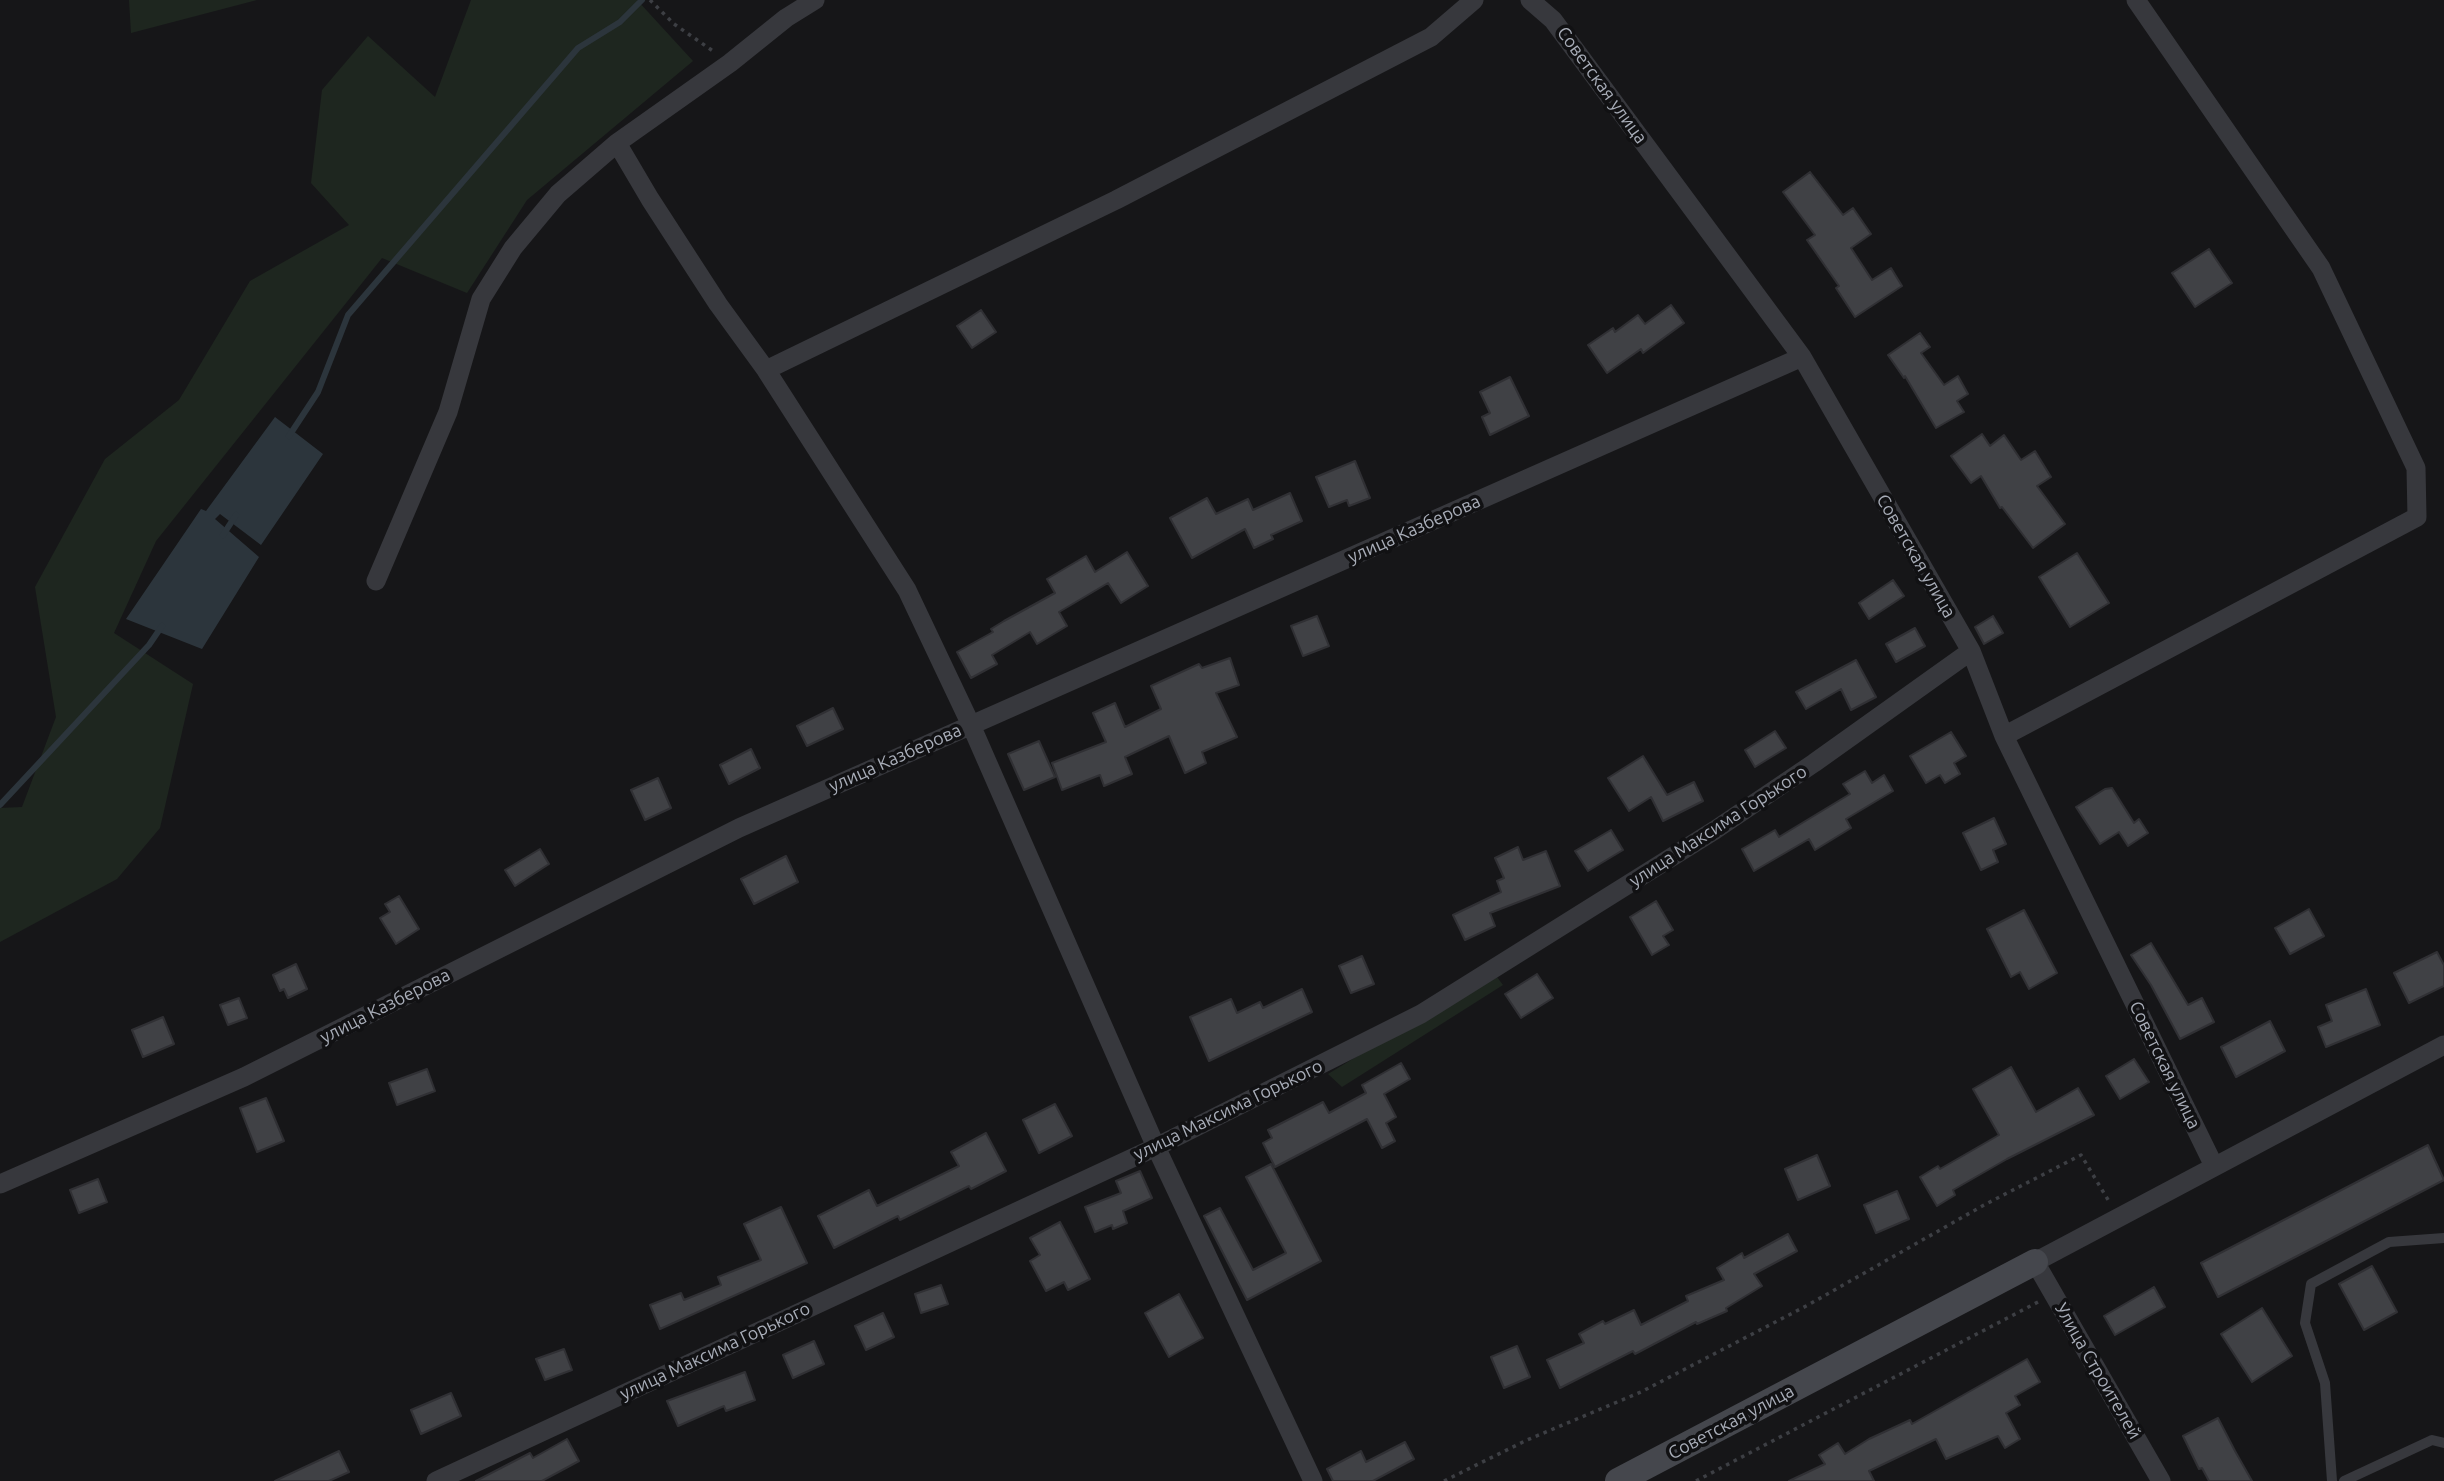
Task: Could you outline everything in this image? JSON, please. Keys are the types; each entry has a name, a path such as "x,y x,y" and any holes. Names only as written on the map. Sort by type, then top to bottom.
{"street":[{"path":"376,581 448,412 481,299 513,248 558,194 617,143 730,63 786,18 815,0"},
{"path":"766,370 1128,193 1431,37 1474,0"},
{"name":"Советская улица","path":"1530,0 1553,20 1802,357 1971,651 2004,736 2214,1166"},
{"path":"2004,736 2417,517 2416,468 2321,268 2136,0"},
{"path":"617,143 718,304 766,370 907,590 971,724 1156,1147 1313,1481"},
{"name":"улица Казберова","path":"0,1184 244,1077 740,828 1802,357"},
{"name":"улица Максима Горького","path":"436,1481 1156,1147 1421,1014 1715,830 1814,764 1971,651"},
{"name":"Советская улица","path":"1618,1481 2444,1045"},
{"name":"Улица Строителей","path":"2035,1262 2161,1481"}],"lane":[{"path":"2332,1481 2325,1383 2305,1323 2311,1284 2389,1242 2444,1238"},
{"path":"2344,1481 2432,1440 2444,1443"}],"path":[{"path":"650,0 674,24 730,63"},
{"path":"1444,1481 1527,1440 1641,1392 1808,1305 1984,1205 2081,1156 2118,1216"},
{"path":"1696,1481 2053,1294"}],"shaded area":[{"path":"129,0 257,0 131,33"},
{"path":"471,0 637,0 693,61 527,200 467,293 382,258 156,541 114,633 193,684 160,828 117,879 0,942 0,808 22,807 56,717 35,587 105,459 179,400 250,281 349,225 311,183 322,90 368,36 435,97"},
{"path":"275,417 323,454 261,545 220,514 215,519 259,557 202,649 126,619 201,509 206,511"},
{"path":"1494,973 1503,985 1342,1087 1328,1074"}],"building":[{"path":"1810,172 1843,215 1853,208 1871,234 1851,248 1872,280 1891,268 1902,286 1855,317 1836,288 1839,286 1807,240 1815,235 1783,192"},
{"path":"2209,249 2232,283 2195,307 2172,273"},
{"path":"1671,305 1684,323 1643,353 1641,349 1607,373 1588,345 1613,328 1615,332 1638,315 1645,324"},
{"path":"981,310 996,332 972,348 957,326"},
{"path":"1920,333 1930,347 1921,353 1944,385 1958,376 1968,394 1957,401 1964,412 1936,428 1905,376 1904,378 1888,355"},
{"path":"1510,377 1529,416 1490,435 1482,417 1490,413 1480,392"},
{"path":"1982,434 1990,446 2004,435 2021,460 2035,451 2051,477 2037,486 2065,524 2033,548 2002,507 2000,508 1981,476 1971,483 1951,456"},
{"path":"1355,461 1370,498 1349,506 1347,500 1329,507 1316,477"},
{"path":"1290,493 1302,521 1271,535 1273,539 1254,548 1245,529 1192,558 1170,518 1207,498 1216,514 1248,499 1253,510"},
{"path":"1127,552 1148,586 1121,603 1108,583 1059,612 1067,626 1037,644 1030,632 992,655 997,664 971,678 957,652 993,632 991,629 1004,621 1055,593 1047,579 1086,556 1095,572"},
{"path":"2077,553 2109,603 2070,627 2039,577"},
{"path":"1893,580 1904,596 1869,619 1859,603"},
{"path":"1317,616 1329,646 1303,656 1291,626"},
{"path":"1993,616 2003,633 1984,644 1975,627"},
{"path":"1915,628 1925,646 1896,662 1886,644"},
{"path":"1230,658 1239,685 1216,693 1237,737 1202,752 1206,763 1185,773 1169,736 1125,757 1132,774 1104,786 1100,775 1062,790 1052,763 1106,742 1093,713 1115,703 1125,727 1161,709 1151,686 1199,664 1202,668"},
{"path":"1856,660 1876,697 1851,710 1841,689 1806,709 1796,692"},
{"path":"833,708 843,729 807,746 797,726"},
{"path":"1775,731 1786,748 1755,767 1745,750"},
{"path":"1951,732 1966,756 1954,763 1960,774 1945,783 1940,775 1926,783 1910,756"},
{"path":"1039,741 1055,777 1024,790 1008,754"},
{"path":"751,749 760,768 729,784 720,765"},
{"path":"1643,756 1667,795 1694,782 1703,801 1663,821 1651,797 1629,811 1608,778"},
{"path":"1865,771 1872,783 1884,775 1893,791 1846,819 1851,828 1815,850 1809,839 1754,871 1742,849 1775,830 1779,837 1850,794 1843,784"},
{"path":"658,778 671,808 645,820 631,790"},
{"path":"2112,788 2134,823 2139,819 2148,833 2128,846 2119,832 2100,844 2076,807 2105,789"},
{"path":"1994,818 2006,844 1993,850 1998,862 1981,870 1963,833"},
{"path":"1611,830 1623,850 1588,871 1575,851"},
{"path":"1518,847 1523,860 1546,851 1560,886 1490,913 1495,926 1465,940 1453,915 1501,892 1497,881 1504,878 1495,858"},
{"path":"540,849 549,864 515,886 505,870"},
{"path":"786,856 798,882 754,904 741,879"},
{"path":"399,896 419,929 396,944 380,918 390,912 385,904"},
{"path":"1656,901 1673,930 1663,936 1669,945 1652,955 1630,917"},
{"path":"2309,909 2324,936 2290,954 2275,928"},
{"path":"2024,910 2057,973 2029,989 2020,972 2011,977 1987,929"},
{"path":"2151,943 2188,1005 2202,998 2214,1022 2180,1039 2151,985 2131,955"},
{"path":"2437,952 2444,965 2444,986 2409,1003 2394,973"},
{"path":"1362,956 1374,984 1351,993 1339,966"},
{"path":"296,964 307,989 288,998 284,989 280,991 273,975"},
{"path":"1537,974 1553,998 1521,1018 1505,994"},
{"path":"1302,989 1312,1012 1209,1061 1190,1017 1231,999 1237,1013 1260,1002 1263,1008"},
{"path":"2366,989 2380,1025 2326,1047 2318,1027 2332,1021 2326,1005"},
{"path":"239,998 247,1018 228,1025 220,1005"},
{"path":"163,1017 174,1044 143,1057 132,1030"},
{"path":"2270,1021 2285,1051 2236,1077 2221,1047"},
{"path":"2134,1059 2149,1082 2120,1099 2106,1076"},
{"path":"1401,1063 1410,1079 1384,1094 1396,1117 1386,1123 1395,1141 1382,1148 1367,1119 1275,1167 1263,1143 1272,1138 1268,1130 1323,1102 1329,1113 1366,1093 1362,1085"},
{"path":"2011,1067 2036,1112 2078,1088 2094,1115 1953,1190 1955,1195 1937,1206 1920,1177 1938,1166 1940,1169 1999,1135 1973,1089"},
{"path":"427,1069 435,1091 397,1105 389,1083"},
{"path":"266,1098 284,1141 257,1152 240,1108"},
{"path":"1055,1104 1072,1136 1039,1153 1023,1120"},
{"path":"986,1133 1006,1171 900,1220 898,1216 834,1248 818,1216 869,1190 877,1206 959,1166 951,1152"},
{"path":"2428,1145 2444,1180 2218,1297 2201,1263"},
{"path":"1817,1155 1830,1186 1798,1200 1785,1169"},
{"path":"1271,1164 1321,1261 1247,1300 1204,1216 1220,1208 1253,1270 1286,1253 1246,1177"},
{"path":"1140,1171 1152,1198 1123,1211 1127,1223 1113,1229 1112,1225 1095,1232 1085,1207 1121,1193 1116,1181"},
{"path":"98,1179 107,1202 79,1213 70,1190"},
{"path":"1897,1191 1909,1219 1876,1233 1864,1205"},
{"path":"781,1207 807,1263 660,1329 650,1305 681,1293 684,1300 721,1285 718,1277 761,1260 744,1224"},
{"path":"1060,1222 1090,1279 1068,1290 1064,1282 1046,1291 1030,1261 1040,1255 1030,1238"},
{"path":"1788,1234 1797,1251 1754,1274 1762,1286 1726,1308 1727,1311 1697,1324 1696,1322 1635,1354 1633,1351 1560,1388 1547,1360 1584,1343 1579,1334 1603,1321 1605,1324 1634,1310 1641,1325 1688,1301 1686,1296 1724,1280 1717,1268 1742,1253 1744,1258"},
{"path":"2372,1266 2397,1312 2364,1330 2339,1284"},
{"path":"941,1285 948,1304 921,1313 915,1294"},
{"path":"2154,1287 2165,1307 2115,1335 2104,1316"},
{"path":"1179,1294 1203,1338 1169,1357 1145,1313"},
{"path":"2262,1308 2292,1356 2252,1382 2221,1334"},
{"path":"883,1313 894,1337 866,1350 855,1326"},
{"path":"814,1341 824,1364 793,1378 783,1355"},
{"path":"1517,1346 1530,1377 1504,1388 1491,1357"},
{"path":"564,1349 572,1370 545,1380 536,1359"},
{"path":"2027,1359 2040,1382 2015,1396 2020,1405 2006,1413 2020,1439 2005,1448 1998,1436 1946,1459 1936,1439 1869,1471 1874,1481 1789,1481 1825,1464 1819,1455 1838,1443 1845,1454 1869,1439 1910,1420 1912,1424"},
{"path":"745,1372 755,1400 726,1411 724,1406 678,1426 667,1401"},
{"path":"451,1393 461,1416 421,1434 411,1410"},
{"path":"2218,1418 2252,1481 2209,1481 2202,1468 2199,1469 2183,1436"},
{"path":"567,1439 579,1461 542,1481 476,1481 530,1453 533,1458"},
{"path":"1405,1442 1414,1459 1373,1481 1333,1481 1327,1469 1361,1451 1366,1462"},
{"path":"339,1451 349,1472 329,1481 275,1481"}],"waterway":[{"path":"289,436 318,392 348,315 578,48 620,22 642,0"},
{"path":"223,535 236,515"},
{"path":"0,805 149,645 162,626"}]}
